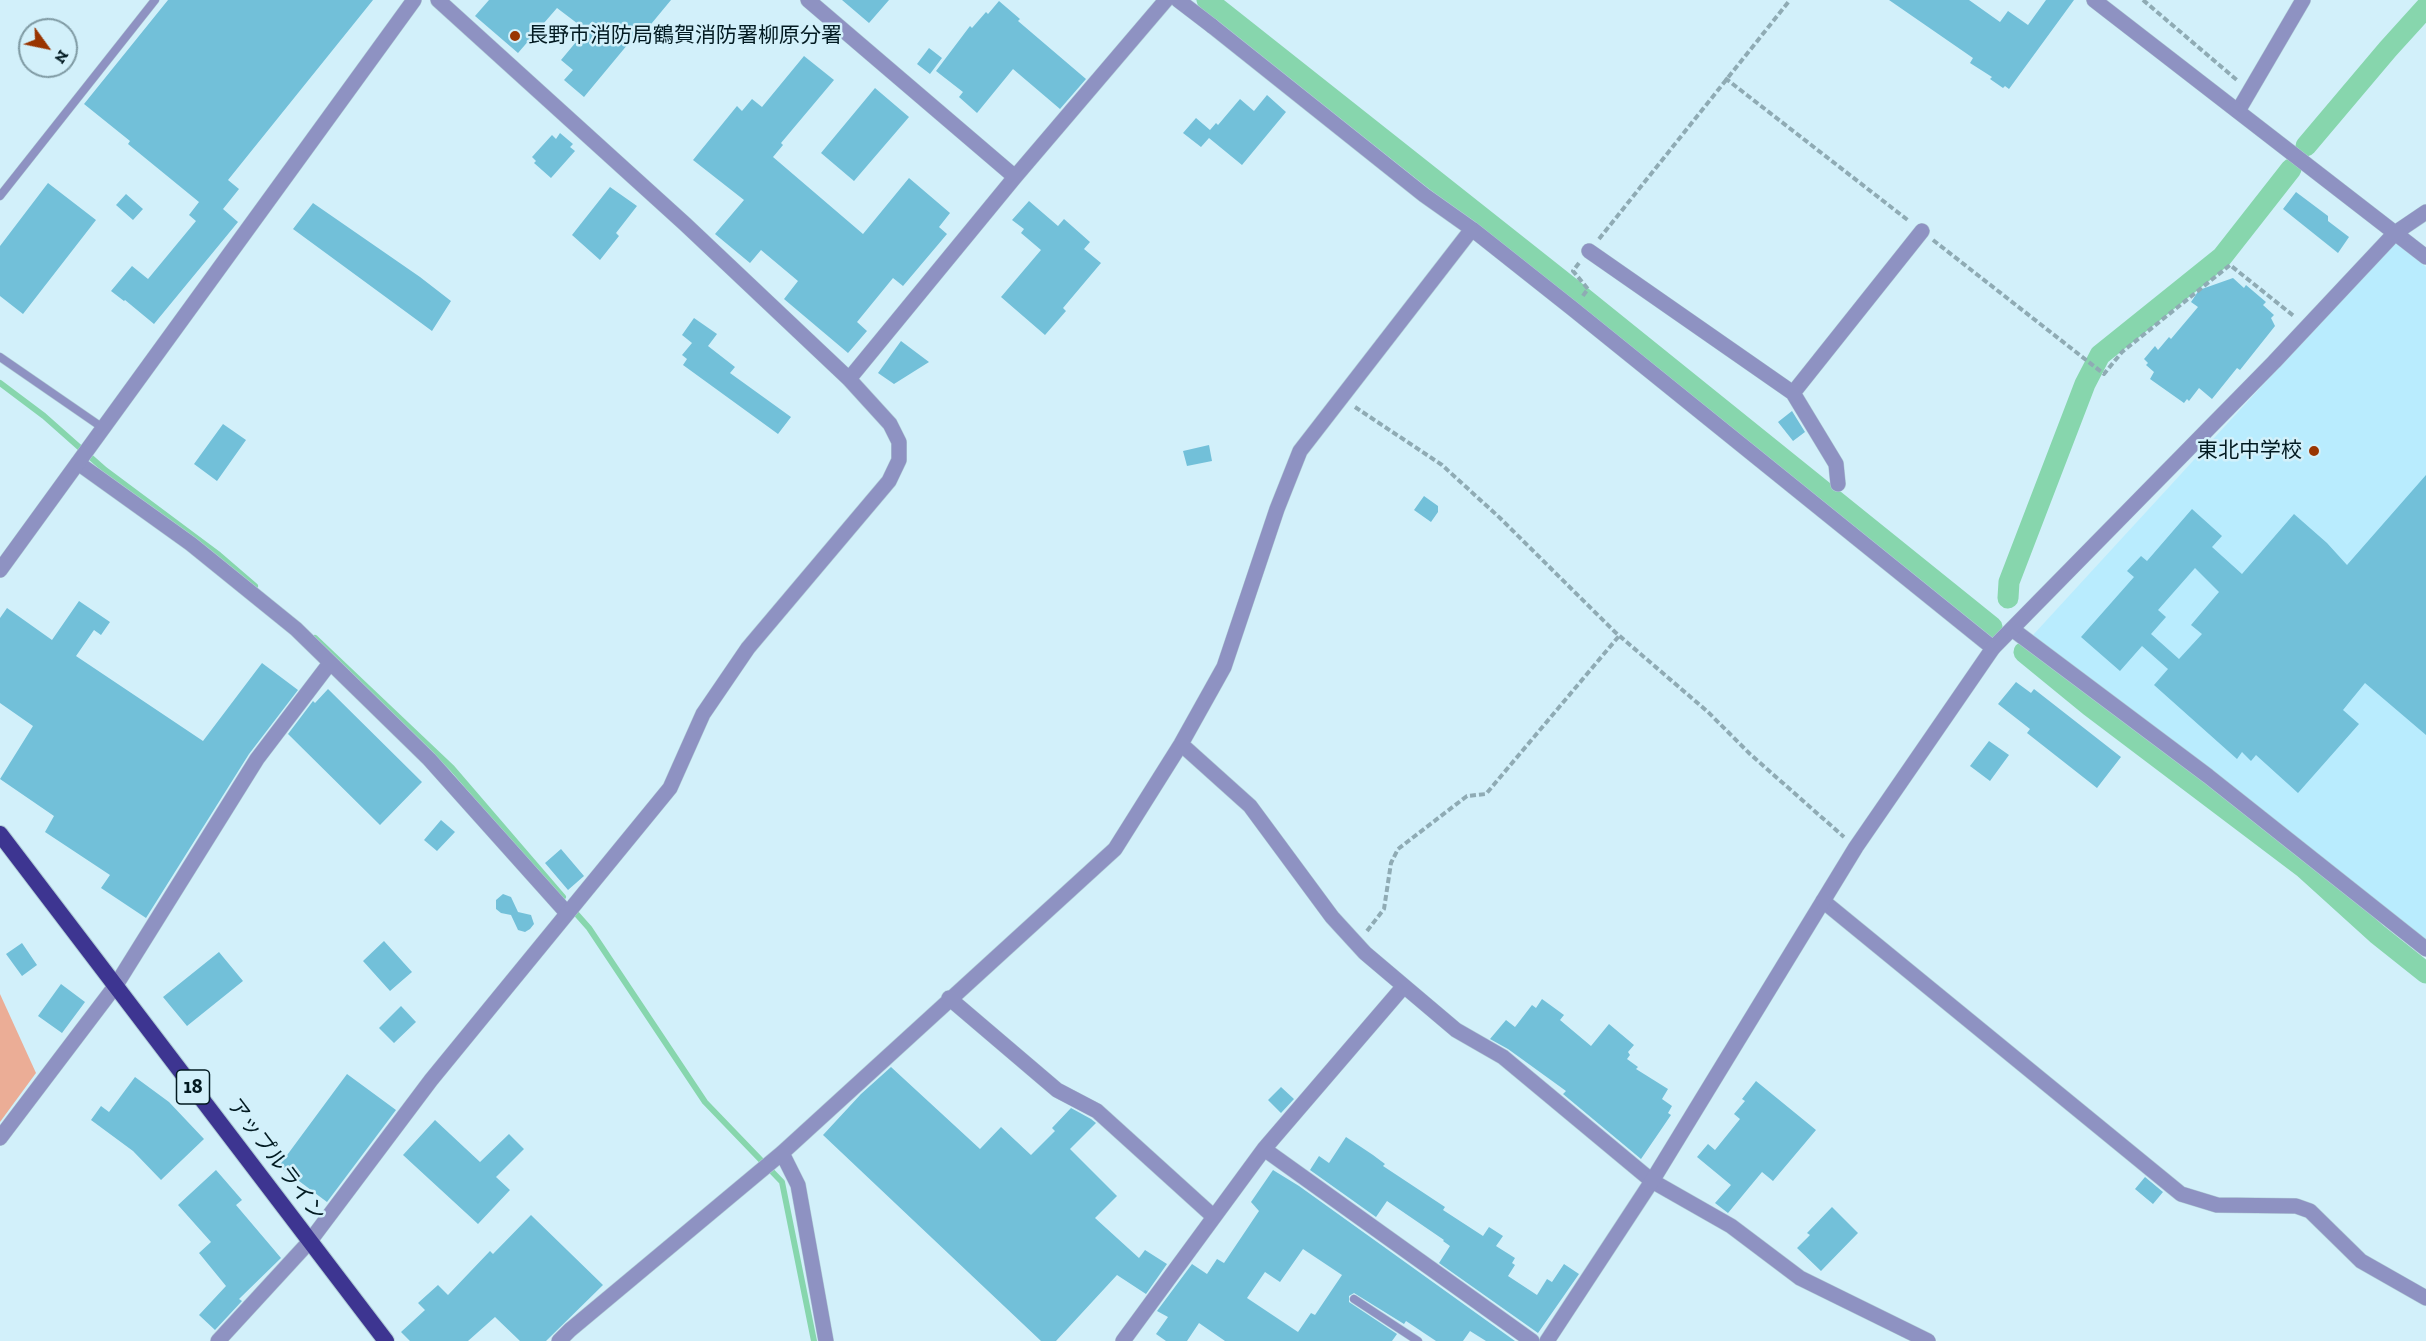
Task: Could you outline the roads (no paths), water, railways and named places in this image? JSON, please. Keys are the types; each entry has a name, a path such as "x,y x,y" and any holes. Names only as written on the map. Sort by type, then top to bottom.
{"highway":[{"name":"アップルライン","path":"0,834 386,1341"}],"street":[{"path":"0,570 414,0"},
{"path":"218,1341 310,1241 431,1080 566,912 670,788 703,714 748,648 889,481 899,460 899,442 890,424 849,378 685,224 438,0"},
{"path":"808,0 1015,177"},
{"path":"849,378 1015,177 1166,0"},
{"path":"1178,0 1424,195 1472,230 1993,648"},
{"path":"2094,0 2426,257"},
{"path":"2238,111 2303,0"},
{"path":"1547,1341 1652,1181 1856,847 1993,648 2307,327 2395,233 2426,212"},
{"path":"559,1341 782,1153 1114,849 1181,744 1224,667 1277,509 1300,451 1472,230"},
{"path":"1793,393 1922,231"},
{"path":"1589,251 1793,393 1836,464 1838,484"},
{"path":"78,462 191,544 296,629 429,759 566,912"},
{"path":"2012,629 2208,776 2426,949"},
{"path":"0,1138 116,985 257,759 330,663"},
{"path":"1181,744 1250,806 1332,917 1404,986 1456,1030 1503,1057 1652,1181 1731,1226 1800,1278 1929,1341"},
{"path":"1823,901 2181,1194 2217,1205 2296,1206 2310,1211 2361,1261 2426,1298"},
{"path":"1123,1341 1264,1149 1404,986"},
{"path":"949,998 1057,1090 1097,1112 1214,1217"},
{"path":"1264,1149 1532,1341"},
{"path":"782,1153 798,1185 826,1341"}],"lane":[{"path":"0,196 155,0"},
{"path":"0,357 103,428"},
{"path":"1353,1299 1418,1341"}],"waterway":[{"path":"1207,0 1571,288 1992,627"},
{"path":"2306,146 2426,7"},
{"path":"2008,598 2009,582 2085,384 2100,355 2222,257 2291,169"},
{"path":"0,383 44,416 105,470 219,555 255,586"},
{"path":"315,638 452,768 563,897"},
{"path":"2024,652 2090,706 2303,867 2377,934 2426,973"},
{"path":"573,910 589,928 705,1102 782,1182 814,1341"}],"place":[{"name":"長野市消防局鶴賀消防署柳原分署","path":"515,36"},
{"name":"東北中学校","path":"2314,451"}]}
